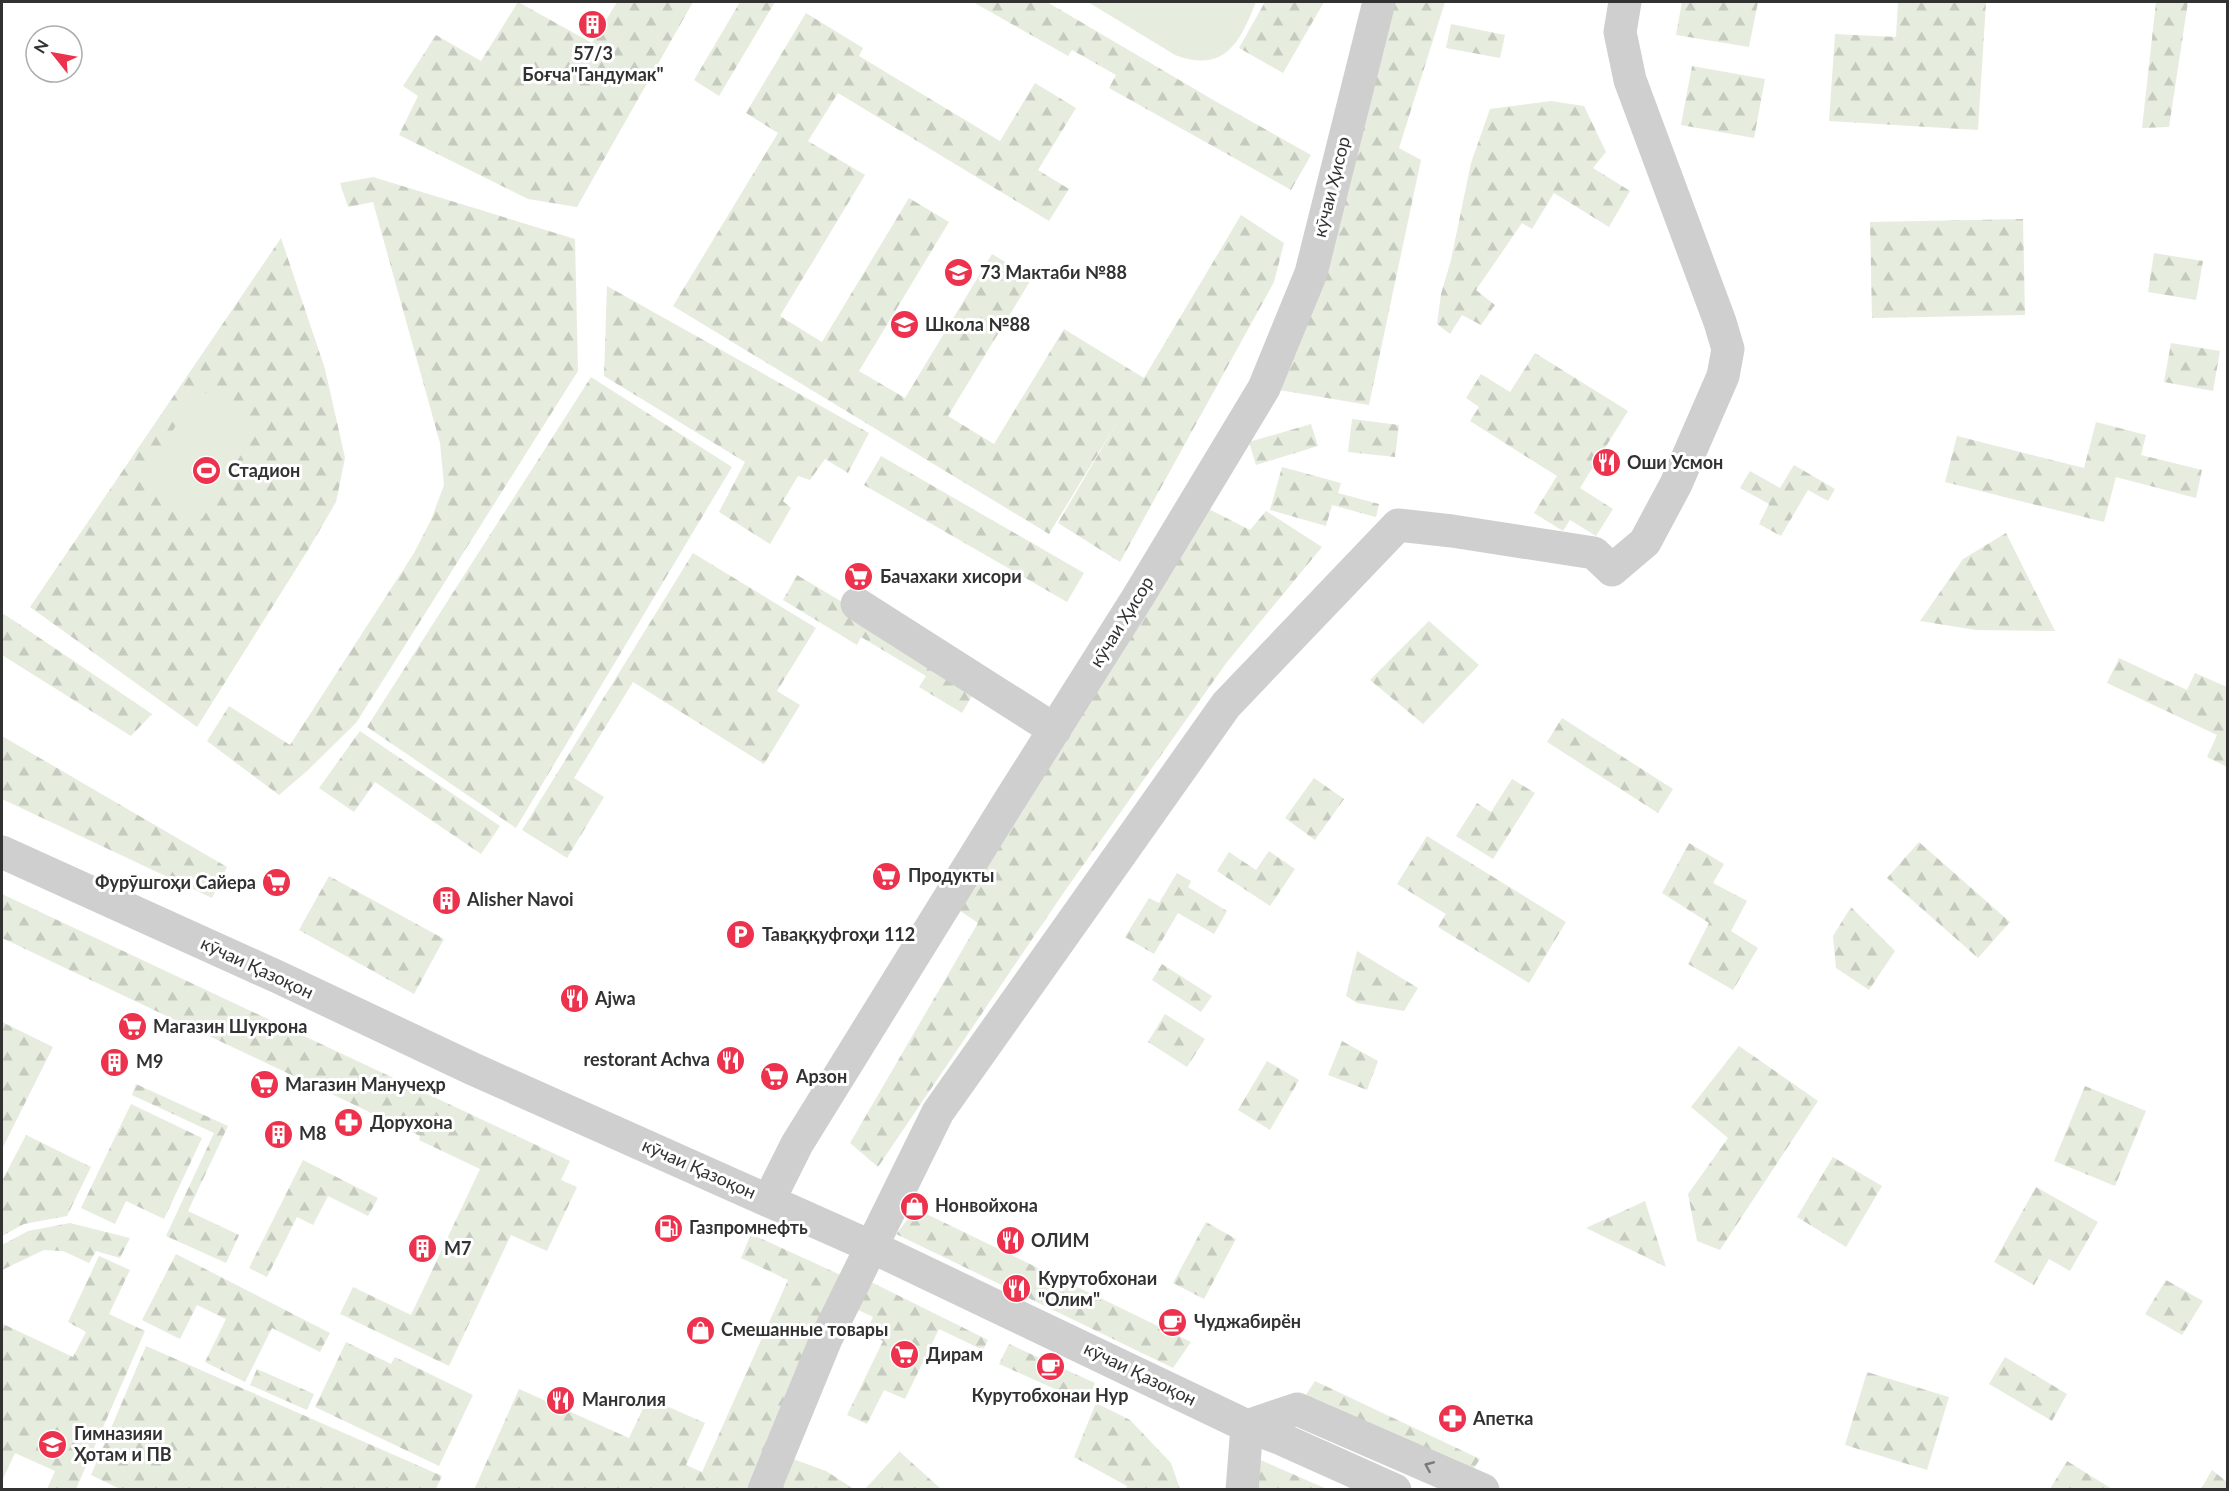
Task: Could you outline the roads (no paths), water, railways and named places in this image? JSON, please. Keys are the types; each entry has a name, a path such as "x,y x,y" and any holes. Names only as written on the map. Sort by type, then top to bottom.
{"street":[{"name":"кӯчаи Ҳисор","path":"769,1200 797,1144 1138,597 1264,387 1311,273 1379,2"},
{"path":"764,1490 826,1340 938,1112 1226,705 1398,525 1594,553 1612,570 1645,542 1676,484 1723,376 1728,349 1630,80 1620,32 1625,2"},
{"path":"857,604 1055,730"},
{"name":"кӯчаи Қазоқон","path":"2,852 267,972 473,1069 872,1247 1246,1426 1279,1438 1395,1490"},
{"path":"1246,1426 1297,1409 1483,1490"},
{"path":"1242,1490 1246,1426"},
{"path":"1246,1426 1306,1472 1343,1490"}],"place":[{"name":"57/3 Боғча\"Гандумак\"","path":"593,25"},
{"name":"73 Мактаби №88","path":"959,273"},
{"name":"Школа №88","path":"904,325"},
{"name":"Оши Усмон","path":"1606,463"},
{"name":"Стадион","path":"207,471"},
{"name":"Бачахаки хисори","path":"859,577"},
{"name":"Продукты","path":"887,876"},
{"name":"Фурӯшгоҳи Сайера","path":"277,883"},
{"name":"Alisher Navoi","path":"446,900"},
{"name":"Таваққуфгоҳи 112","path":"741,935"},
{"name":"Ajwa","path":"574,999"},
{"name":"Магазин Шукрона","path":"132,1027"},
{"name":"restorant Achva","path":"731,1060"},
{"name":"М9","path":"115,1062"},
{"name":"Арзон","path":"775,1077"},
{"name":"Магазин Манучеҳр","path":"264,1085"},
{"name":"Дорухона","path":"349,1123"},
{"name":"М8","path":"278,1134"},
{"name":"Нонвойхона","path":"914,1206"},
{"name":"Газпромнефть","path":"668,1228"},
{"name":"ОЛИМ","path":"1010,1241"},
{"name":"М7","path":"423,1249"},
{"name":"Курутобхонаи \"Олим\"","path":"1017,1289"},
{"name":"Чуджабирён","path":"1173,1322"},
{"name":"Смешанные товары","path":"700,1330"},
{"name":"Дирам","path":"905,1355"},
{"name":"Курутобхонаи Нур","path":"1050,1367"},
{"name":"Манголия","path":"561,1400"},
{"name":"Апетка","path":"1452,1419"},
{"name":"Гимназияи Ҳотам и ПВ","path":"53,1444"}]}
